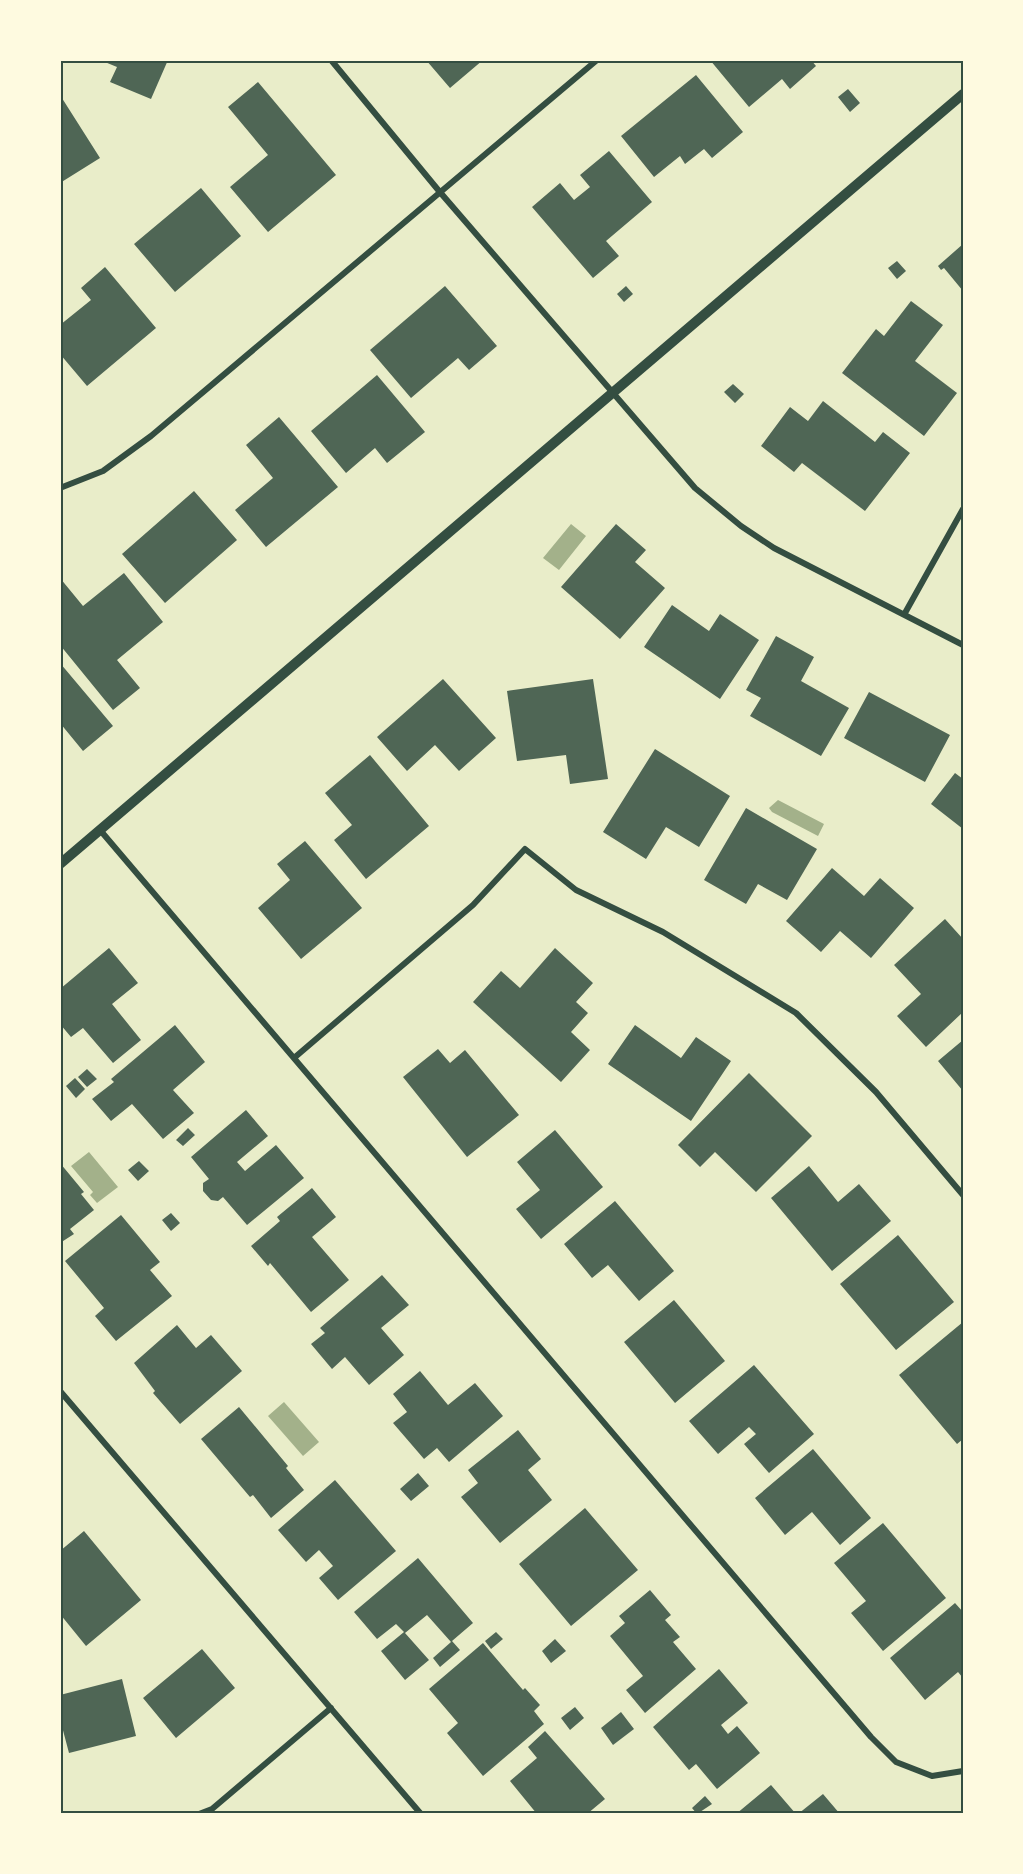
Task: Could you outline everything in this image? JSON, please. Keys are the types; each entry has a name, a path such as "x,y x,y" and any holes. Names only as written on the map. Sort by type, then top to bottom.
{"street":[{"path":"331,60 439,191 695,488 741,526 823,575 963,645"},
{"path":"60,488 103,471 151,436 597,60"},
{"path":"60,864 963,94"},
{"path":"905,614 963,509"},
{"path":"100,830 871,1737 896,1762 932,1776 963,1771"},
{"path":"294,1058 473,905 525,849 576,890 663,932 796,1013 876,1092 963,1196"},
{"path":"60,1391 421,1814"},
{"path":"200,1814 212,1809 331,1708"}],"shaded area":[{"path":"571,524 586,536 559,570 543,558"},
{"path":"778,800 824,824 818,836 772,812 769,808"},
{"path":"89,1152 118,1187 97,1203 90,1195 93,1192 71,1166"},
{"path":"284,1402 319,1442 303,1456 268,1416"}],"building":[{"path":"100,60 168,60 151,99 110,82 117,67"},
{"path":"426,60 483,60 450,88"},
{"path":"710,60 811,60 816,66 790,89 782,79 749,107"},
{"path":"696,75 743,132 712,158 704,149 685,164 680,156 654,177 621,136"},
{"path":"258,82 336,175 268,232 230,187 268,155 228,107"},
{"path":"848,89 860,103 850,112 838,97"},
{"path":"60,95 100,158 60,183"},
{"path":"609,151 652,202 606,241 619,256 593,278 532,207 560,183 574,200 590,187 580,175"},
{"path":"201,188 241,236 175,292 134,244"},
{"path":"963,244 963,291 944,268 941,270 938,266"},
{"path":"897,261 906,271 897,279 888,268"},
{"path":"105,267 156,328 87,386 60,354 60,325 91,300 81,288"},
{"path":"445,286 497,346 469,370 458,358 411,398 370,350"},
{"path":"626,286 633,294 624,302 617,294"},
{"path":"911,301 943,325 915,361 957,393 924,436 842,373 876,329 884,336"},
{"path":"377,375 425,432 387,463 375,448 346,473 311,431"},
{"path":"733,384 744,394 735,403 724,392"},
{"path":"823,401 875,442 883,432 910,453 865,511 802,463 794,472 761,446 790,407 808,421"},
{"path":"279,417 338,487 266,547 235,510 273,478 246,445"},
{"path":"194,491 237,540 165,603 122,554"},
{"path":"616,524 646,550 635,562 665,588 620,639 561,587"},
{"path":"124,573 163,622 117,660 140,688 113,710 60,645 60,578 83,606"},
{"path":"672,605 709,631 720,614 759,640 720,699 644,647"},
{"path":"776,636 814,657 801,681 849,708 821,756 750,716 761,698 746,690"},
{"path":"60,663 113,726 83,751 60,723"},
{"path":"443,679 496,738 459,771 435,745 407,771 377,737"},
{"path":"593,679 608,779 570,784 566,755 517,761 507,691"},
{"path":"869,692 950,735 925,782 844,738"},
{"path":"655,749 730,796 699,847 666,827 646,859 603,832"},
{"path":"370,755 429,826 366,879 334,840 352,825 325,793"},
{"path":"955,773 963,779 963,829 931,804"},
{"path":"746,808 817,849 787,900 758,884 746,904 704,880"},
{"path":"305,841 362,908 301,959 258,908 290,880 277,864"},
{"path":"832,868 864,896 880,878 914,908 871,958 840,931 821,952 786,921"},
{"path":"945,919 963,939 963,1012 926,1047 897,1016 921,994 894,965"},
{"path":"109,948 138,983 112,1004 141,1040 113,1063 83,1028 71,1037 60,1024 60,989"},
{"path":"555,948 593,983 576,1002 588,1013 571,1032 590,1050 561,1082 473,1002 501,971 520,988"},
{"path":"175,1025 205,1062 173,1090 194,1113 163,1139 132,1104 111,1121 92,1099 114,1082 111,1079"},
{"path":"635,1025 681,1058 696,1037 731,1061 691,1121 608,1064"},
{"path":"963,1040 963,1091 938,1061"},
{"path":"438,1049 450,1063 465,1050 519,1115 467,1157 403,1077"},
{"path":"87,1069 97,1079 87,1087 78,1077"},
{"path":"749,1073 812,1136 756,1192 715,1152 700,1167 678,1145"},
{"path":"75,1078 85,1089 76,1098 66,1086"},
{"path":"246,1110 268,1136 237,1162 245,1171 276,1145 304,1178 247,1225 223,1197 218,1201 211,1200 203,1191 203,1183 209,1179 191,1157"},
{"path":"188,1128 195,1135 183,1146 176,1140"},
{"path":"555,1130 603,1187 541,1239 516,1209 540,1190 517,1162"},
{"path":"139,1161 149,1171 138,1181 128,1170"},
{"path":"60,1163 84,1192 81,1194 94,1210 70,1229 74,1234 60,1243"},
{"path":"809,1166 838,1202 859,1184 891,1221 832,1271 771,1198"},
{"path":"312,1188 336,1217 312,1237 349,1280 311,1312 270,1263 268,1266 251,1246 280,1221 277,1217"},
{"path":"615,1201 674,1271 639,1301 608,1265 592,1278 564,1244"},
{"path":"171,1213 180,1223 171,1231 162,1220"},
{"path":"121,1215 160,1262 150,1270 172,1296 116,1341 95,1316 104,1308 65,1261"},
{"path":"898,1235 954,1302 896,1350 840,1284"},
{"path":"382,1275 409,1305 381,1328 404,1355 369,1385 345,1357 332,1369 311,1344 325,1333 320,1328"},
{"path":"674,1300 725,1361 675,1403 624,1342"},
{"path":"963,1322 963,1439 957,1444 899,1375"},
{"path":"177,1325 196,1348 211,1335 242,1371 180,1424 153,1393 155,1391 134,1363"},
{"path":"754,1365 814,1434 769,1473 744,1444 756,1434 749,1427 718,1454 689,1421"},
{"path":"420,1371 448,1405 475,1383 503,1416 449,1462 437,1448 424,1459 393,1423 407,1412 393,1394"},
{"path":"239,1407 288,1466 286,1468 304,1490 271,1518 201,1439"},
{"path":"518,1430 541,1459 528,1470 552,1500 500,1543 461,1497 478,1483 468,1470"},
{"path":"813,1449 871,1518 840,1545 812,1512 785,1535 755,1498"},
{"path":"418,1473 429,1486 411,1501 400,1489"},
{"path":"335,1480 396,1551 338,1600 319,1578 333,1566 319,1550 306,1562 278,1530"},
{"path":"585,1508 638,1570 571,1626 519,1564"},
{"path":"883,1523 946,1598 883,1651 851,1613 866,1601 834,1563"},
{"path":"84,1531 141,1600 86,1646 60,1614 60,1551"},
{"path":"418,1558 473,1623 452,1641 460,1650 440,1667 433,1658 451,1642 427,1615 405,1633 429,1660 405,1680 381,1651 404,1632 396,1624 377,1639 354,1612"},
{"path":"650,1590 671,1615 665,1620 680,1637 673,1642 696,1669 645,1713 626,1690 643,1676 610,1636 625,1623 619,1616"},
{"path":"955,1603 963,1612 963,1678 958,1672 925,1700 890,1658"},
{"path":"496,1632 503,1639 491,1649 485,1641"},
{"path":"555,1639 566,1651 551,1663 542,1651"},
{"path":"483,1643 523,1690 525,1688 540,1705 534,1711 544,1724 483,1776 447,1733 458,1723 429,1689"},
{"path":"202,1649 235,1688 176,1738 143,1698"},
{"path":"719,1669 748,1703 721,1725 728,1734 737,1726 760,1753 717,1789 696,1764 689,1770 653,1727"},
{"path":"122,1679 136,1736 69,1753 60,1719 60,1695"},
{"path":"575,1707 584,1718 570,1730 561,1718"},
{"path":"621,1712 634,1729 613,1745 601,1728"},
{"path":"545,1731 605,1799 587,1814 537,1814 510,1781 537,1758 528,1747"},
{"path":"771,1785 796,1814 736,1814"},
{"path":"823,1794 840,1814 798,1814"},
{"path":"705,1796 712,1804 697,1814 692,1808"}]}
